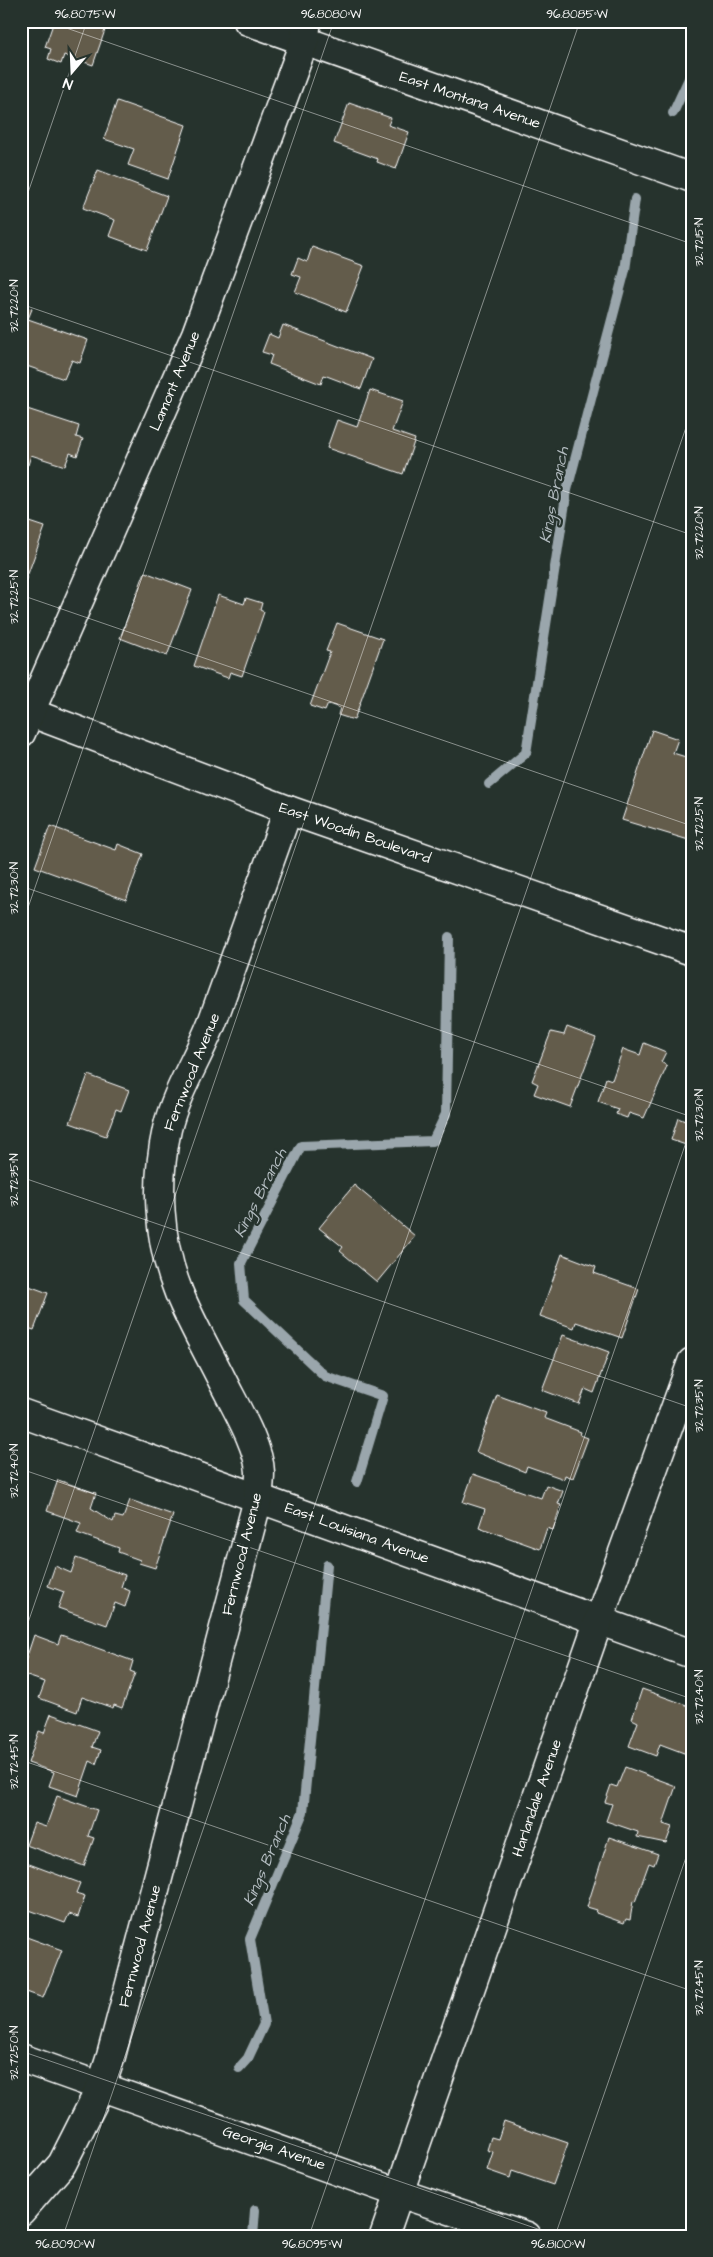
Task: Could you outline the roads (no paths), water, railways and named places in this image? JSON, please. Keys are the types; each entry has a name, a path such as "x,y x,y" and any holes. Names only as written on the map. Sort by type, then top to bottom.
{"street":[{"name":"East Montana Avenue","path":"248,21 306,31 692,178"},
{"name":"Lamont Avenue","path":"24,718 196,334 306,31"},
{"name":"East Woodin Boulevard","path":"24,718 692,951"},
{"name":"Fernwood Avenue","path":"21,2210 62,2164 101,2087 258,1499 260,1471 251,1440 179,1292 167,1254 161,1220 160,1174 168,1128 182,1087 203,1047 288,810"},
{"name":"Harlandale Avenue","path":"384,2236 598,1621 692,1362"},
{"name":"East Louisiana Avenue","path":"21,1413 692,1654"},
{"name":"Georgia Avenue","path":"21,2058 400,2193 527,2236"}],"waterway":[{"name":"Kings Branch","path":"673,113 692,72"},
{"name":"Kings Branch","path":"489,784 526,753 567,490 625,270 635,199"},
{"name":"Kings Branch","path":"357,1482 383,1396 325,1376 244,1300 241,1263 301,1146 433,1141 446,1114 449,937"},
{"name":"Kings Branch","path":"239,2068 248,2058 264,2024 250,1939 303,1812 327,1565"},
{"name":"Kings Branch","path":"253,2236 255,2210"}]}
